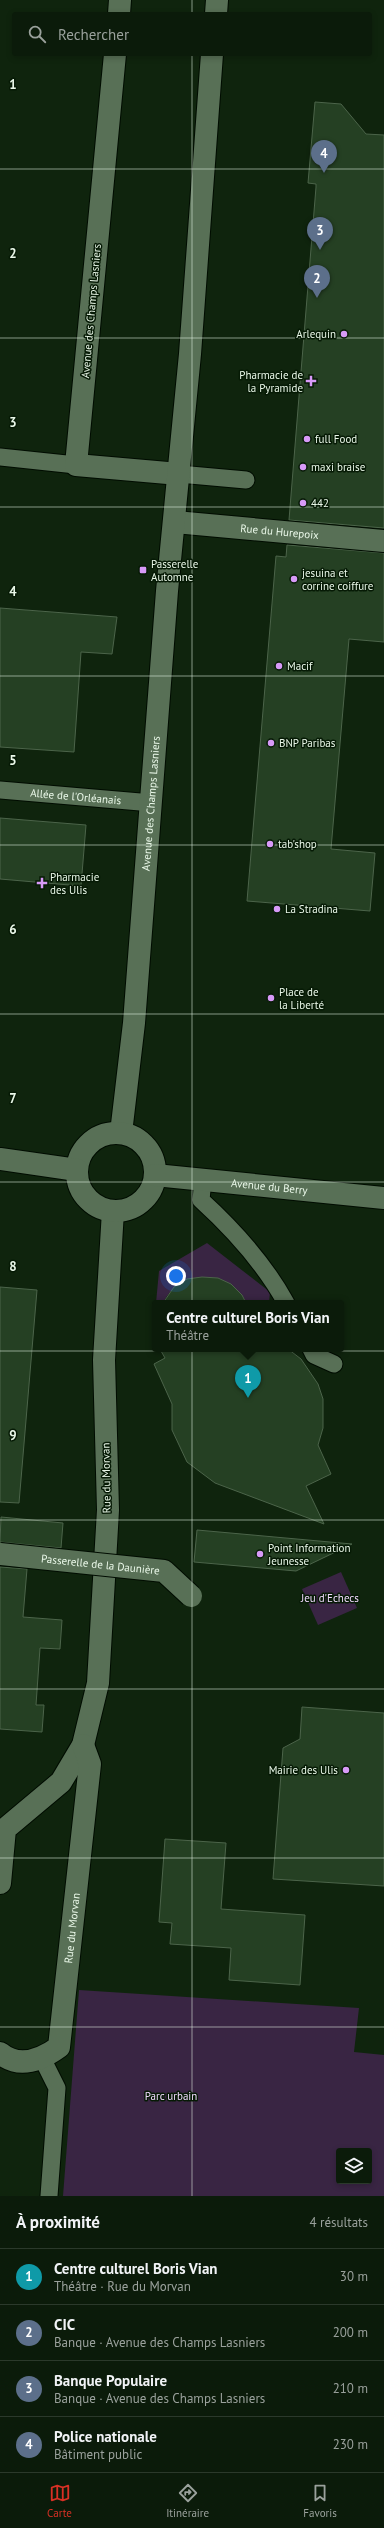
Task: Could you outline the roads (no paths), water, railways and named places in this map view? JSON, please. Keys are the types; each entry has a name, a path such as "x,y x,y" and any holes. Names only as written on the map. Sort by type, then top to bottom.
{"street":[{"path":"119,12 120,0"},
{"path":"216,12 217,0"},
{"name":"Avenue des Champs Lasniers","path":"76,465 115,56"},
{"name":"Avenue des Champs Lasniers","path":"120,1133 134,1023 212,56"},
{"path":"76,465 179,474"},
{"name":"Rue du Hurepoix","path":"175,522 384,541"},
{"path":"120,1133 132,1136 147,1148 152,1156 155,1175 151,1189 142,1201 125,1210 101,1208 83,1193 77,1170 80,1158 86,1147 96,1138 108,1134 120,1133"},
{"path":"0,1158 77,1170"},
{"name":"Avenue du Berry","path":"155,1175 384,1198"},
{"name":"Rue du Morvan","path":"0,1883 4,1829 61,1782 83,1745 98,1683 108,1510 104,1360 113,1210"},
{"name":"Passerelle de la Daunière","path":"0,1554 164,1571 191,1596"},
{"name":"Rue du Morvan","path":"0,2053 7,2059 23,2062 42,2058 59,2047 90,1764 83,1745"}],"lane":[{"path":"0,457 76,465"},
{"path":"179,474 246,480"},
{"name":"Allée de l'Orléanais","path":"0,790 152,804"},
{"path":"203,1179 202,1200 238,1234 273,1279 284,1300"},
{"path":"312,1352 314,1355 334,1364"},
{"path":"42,2058 57,2088 49,2196"}],"place":[{"name":"Police nationale","path":"324,173"},
{"name":"Banque Populaire","path":"320,250"},
{"name":"CIC","path":"317,298"},
{"name":"Arlequin","path":"344,334"},
{"name":"Pharmacie de la Pyramide","path":"311,381"},
{"name":"full Food","path":"307,439"},
{"name":"maxi braise","path":"303,467"},
{"name":"442","path":"303,503"},
{"name":"Passerelle Automne","path":"143,570"},
{"name":"jesuina et corrine coiffure","path":"294,579"},
{"name":"Macif","path":"279,666"},
{"name":"BNP Paribas","path":"271,743"},
{"name":"tab'shop","path":"270,844"},
{"name":"Pharmacie des Ulis","path":"42,883"},
{"name":"La Stradina","path":"277,909"},
{"name":"Place de la Liberté","path":"271,998"},
{"name":"Centre culturel Boris Vian","path":"248,1398"},
{"name":"Point Information Jeunesse","path":"260,1554"},
{"name":"Mairie des Ulis","path":"346,1770"}],"park label":[{"name":"Jeu d'Echecs","path":"330,1598"},
{"name":"Parc urbain","path":"171,2096"}]}
